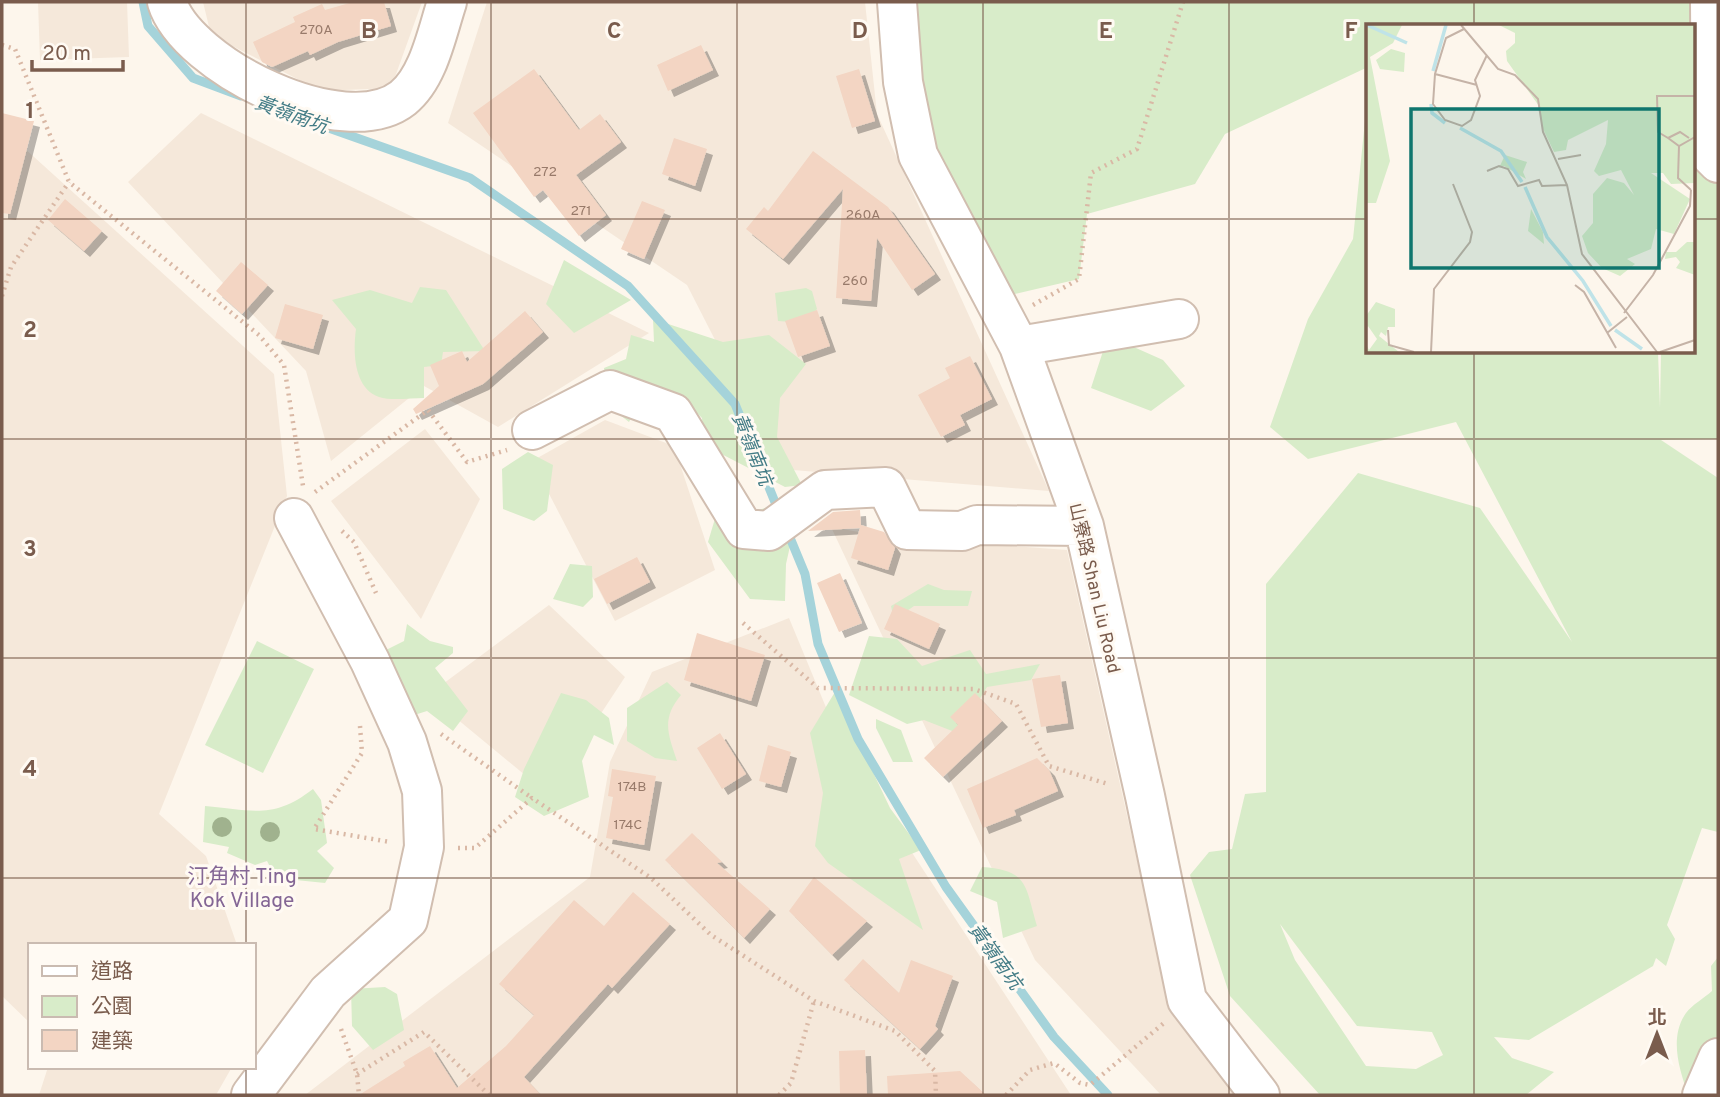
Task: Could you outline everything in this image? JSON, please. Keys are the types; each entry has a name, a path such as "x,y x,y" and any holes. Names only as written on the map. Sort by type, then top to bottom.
{"street":[{"path":"167,2 170,10 200,48 239,75 304,105 358,112 384,109 404,97 421,74 447,2"},
{"name":"山寮路 Shan Liu Road","path":"897,2 903,82 918,155 1012,333 1084,526 1189,1003 1260,1095"},
{"path":"1710,2 1711,156 1718,163"},
{"path":"1012,333 1179,319"},
{"path":"532,430 610,390 673,413 744,529 769,531 825,490 886,487 907,530 962,531 977,525 1084,526"},
{"path":"251,1095 328,992 408,920 424,848 422,791 407,742 370,661 294,517"},
{"path":"1702,1095 1718,1058"}],"path":[{"path":"1012,333 1079,279 1091,173 1136,149 1183,2"},
{"path":"2,45 15,49 69,182 259,335 284,365 305,499 428,410 467,463 512,449 532,430"},
{"path":"2,296 11,267 69,182"},
{"path":"743,623 818,688 974,689 1016,704 1049,766 1145,796"},
{"path":"360,720 362,753 314,829 424,848 475,848 532,799 652,878 711,935 814,1001 895,1031 935,1071 936,1095"},
{"path":"328,992 358,1074 359,1095"},
{"path":"779,1095 791,1083 814,1001"},
{"path":"1006,1095 1030,1070 1054,1063 1080,1083 1090,1085 1189,1003"},
{"path":"358,1074 424,1032 489,1095"}],"shaded area":[{"path":"38,2 127,2 129,57 40,60"},
{"path":"203,2 422,2 391,88 321,91 211,35"},
{"path":"487,2 865,2 877,114 1049,491 781,469 687,285 448,123"},
{"path":"201,113 649,333 498,427 424,386 331,461 306,371 128,182"},
{"path":"2,128 274,374 287,496 159,814 206,856 236,943 28,943 28,1021 2,996"},
{"path":"605,420 674,446 715,570 615,621 532,461"},
{"path":"425,429 480,499 421,619 331,501"},
{"path":"831,527 887,537 1067,550 1164,979 1238,1095 1161,1095 1035,960"},
{"path":"549,605 625,677 548,794 428,695"},
{"path":"789,618 842,746 1071,1095 305,1095 590,877 610,762 652,672"},
{"path":"47,1069 231,1069 216,1095 39,1095"}],"green space":[{"path":"895,2 1718,2 1718,439 1661,440 1718,478 1718,832 1702,828 1667,925 1675,939 1666,966 1656,958 1653,966 1529,1040 1494,1037 1512,1058 1554,1072 1526,1095 1320,1095 1230,996 1190,875 1209,852 1232,849 1245,794 1266,792 1266,584 1358,473 1480,508 1572,642 1456,422 1308,459 1270,427 1308,319 1353,239 1366,111 1366,354 1658,354 1660,408 1661,354 1696,354 1696,24 1366,24 1366,68 1225,134 1195,184 1087,214 1079,279 994,299 914,136","holes":["1280,924 1357,1026 1432,1032 1443,1055 1416,1069 1366,1066 1295,960"]},
{"path":"564,260 631,300 574,333 546,304"},
{"path":"420,287 446,290 485,351 443,352 441,365 424,367 424,398 379,397 364,386 360,377 355,357 356,329 332,300 370,290 412,303"},
{"path":"806,288 812,291 817,309 805,323 778,321 775,293"},
{"path":"653,319 723,342 769,335 806,364 780,398 777,437 802,485 785,487 704,445 702,418 677,393 644,393 629,422 611,408 604,368 626,359 631,335 654,342"},
{"path":"1118,340 1163,360 1185,386 1151,411 1091,388 1105,345"},
{"path":"528,452 553,465 547,511 534,521 503,509 502,469"},
{"path":"783,502 795,524 786,564 785,601 750,599 708,542 717,512 762,509"},
{"path":"570,564 592,566 593,597 583,607 553,599"},
{"path":"928,584 944,590 972,591 968,606 914,606 894,620 891,606"},
{"path":"407,624 430,641 453,647 453,653 435,668 468,711 453,731 427,711 408,717 374,656 404,641"},
{"path":"869,636 897,639 922,666 970,650 986,674 1040,664 1031,680 987,687 976,705 965,736 924,720 907,724 849,695"},
{"path":"257,641 314,669 263,773 205,745"},
{"path":"667,682 681,695 671,712 668,727 677,761 655,758 627,741 627,708"},
{"path":"835,692 890,808 921,850 899,859 923,930 828,863 815,846 823,793 810,733"},
{"path":"561,693 586,700 609,718 614,745 594,735 582,761 589,797 544,816 515,797 524,769"},
{"path":"876,719 901,730 913,762 893,762 876,728"},
{"path":"313,789 321,800 327,843 317,851 334,868 325,883 276,878 267,861 255,865 227,853 229,847 203,842 205,806 262,811 286,805"},
{"path":"982,867 1017,876 1027,891 1037,926 1003,938 997,902 970,891"},
{"path":"1718,957 1718,1054 1688,1094 1677,1053 1678,1032 1686,1013 1712,991 1711,966"},
{"path":"385,987 397,994 404,1030 373,1050 352,1026 351,989"}],"building":[{"path":"353,2 384,2 391,26 338,42 310,55 308,51 272,67 262,62 253,42 295,22 293,17 322,4 325,10"},
{"path":"701,45 713,70 668,91 657,65"},
{"path":"534,69 579,130 600,114 621,142 576,175 606,215 579,236 543,190 534,197 473,113"},
{"path":"859,69 875,121 852,128 836,76"},
{"path":"2,113 34,121 10,214 2,213"},
{"path":"674,138 707,149 695,186 662,174"},
{"path":"813,151 888,207 935,274 912,290 877,238 871,301 836,298 843,189 783,259 746,229 764,207 768,211"},
{"path":"65,199 102,231 84,251 48,220"},
{"path":"642,201 665,210 644,259 621,249"},
{"path":"241,262 268,285 242,314 216,291"},
{"path":"285,304 323,315 313,349 275,338"},
{"path":"817,310 830,346 798,357 785,321"},
{"path":"525,311 543,332 483,384 416,414 413,409 439,386 430,365 462,351 467,362"},
{"path":"970,356 992,399 960,415 965,425 941,437 918,395 950,378 945,368"},
{"path":"860,510 861,525 884,532 895,548 888,570 851,558 860,528 808,531 833,512"},
{"path":"637,557 650,582 607,604 594,579"},
{"path":"840,573 862,623 839,632 817,583"},
{"path":"895,604 940,624 929,649 884,629"},
{"path":"697,633 765,655 751,701 684,680"},
{"path":"1060,675 1068,723 1041,727 1032,679"},
{"path":"975,693 1002,721 943,777 924,758 958,725 950,717"},
{"path":"720,733 746,774 722,789 697,748"},
{"path":"768,745 791,752 781,787 759,781"},
{"path":"1037,758 1049,770 1058,791 1014,810 1016,815 983,828 967,789"},
{"path":"612,769 656,776 644,845 606,838 613,797 608,796"},
{"path":"692,833 722,862 717,863 770,909 744,938 665,860"},
{"path":"814,877 867,921 832,955 789,911"},
{"path":"633,892 670,924 612,988 608,984 524,1077 541,1095 359,1095 405,1066 403,1062 430,1046 457,1088 506,1046 534,1015 499,984 574,900 604,926"},
{"path":"863,959 899,993 911,960 953,976 935,1026 938,1029 920,1049 844,980"},
{"path":"865,1050 867,1095 840,1095 839,1051"},
{"path":"960,1071 986,1095 888,1095 887,1076"}],"waterway":[{"name":"黃嶺南坑","path":"143,2 148,26 193,78 241,96"},
{"name":"黃嶺南坑","path":"323,126 470,178 628,286 735,404 779,512"},
{"name":"黃嶺南坑","path":"786,528 805,574 818,644 858,739 946,887 1054,1037 1108,1095"}],"district":[{"name":"汀角村 Ting Kok Village","path":"242,888"}]}
